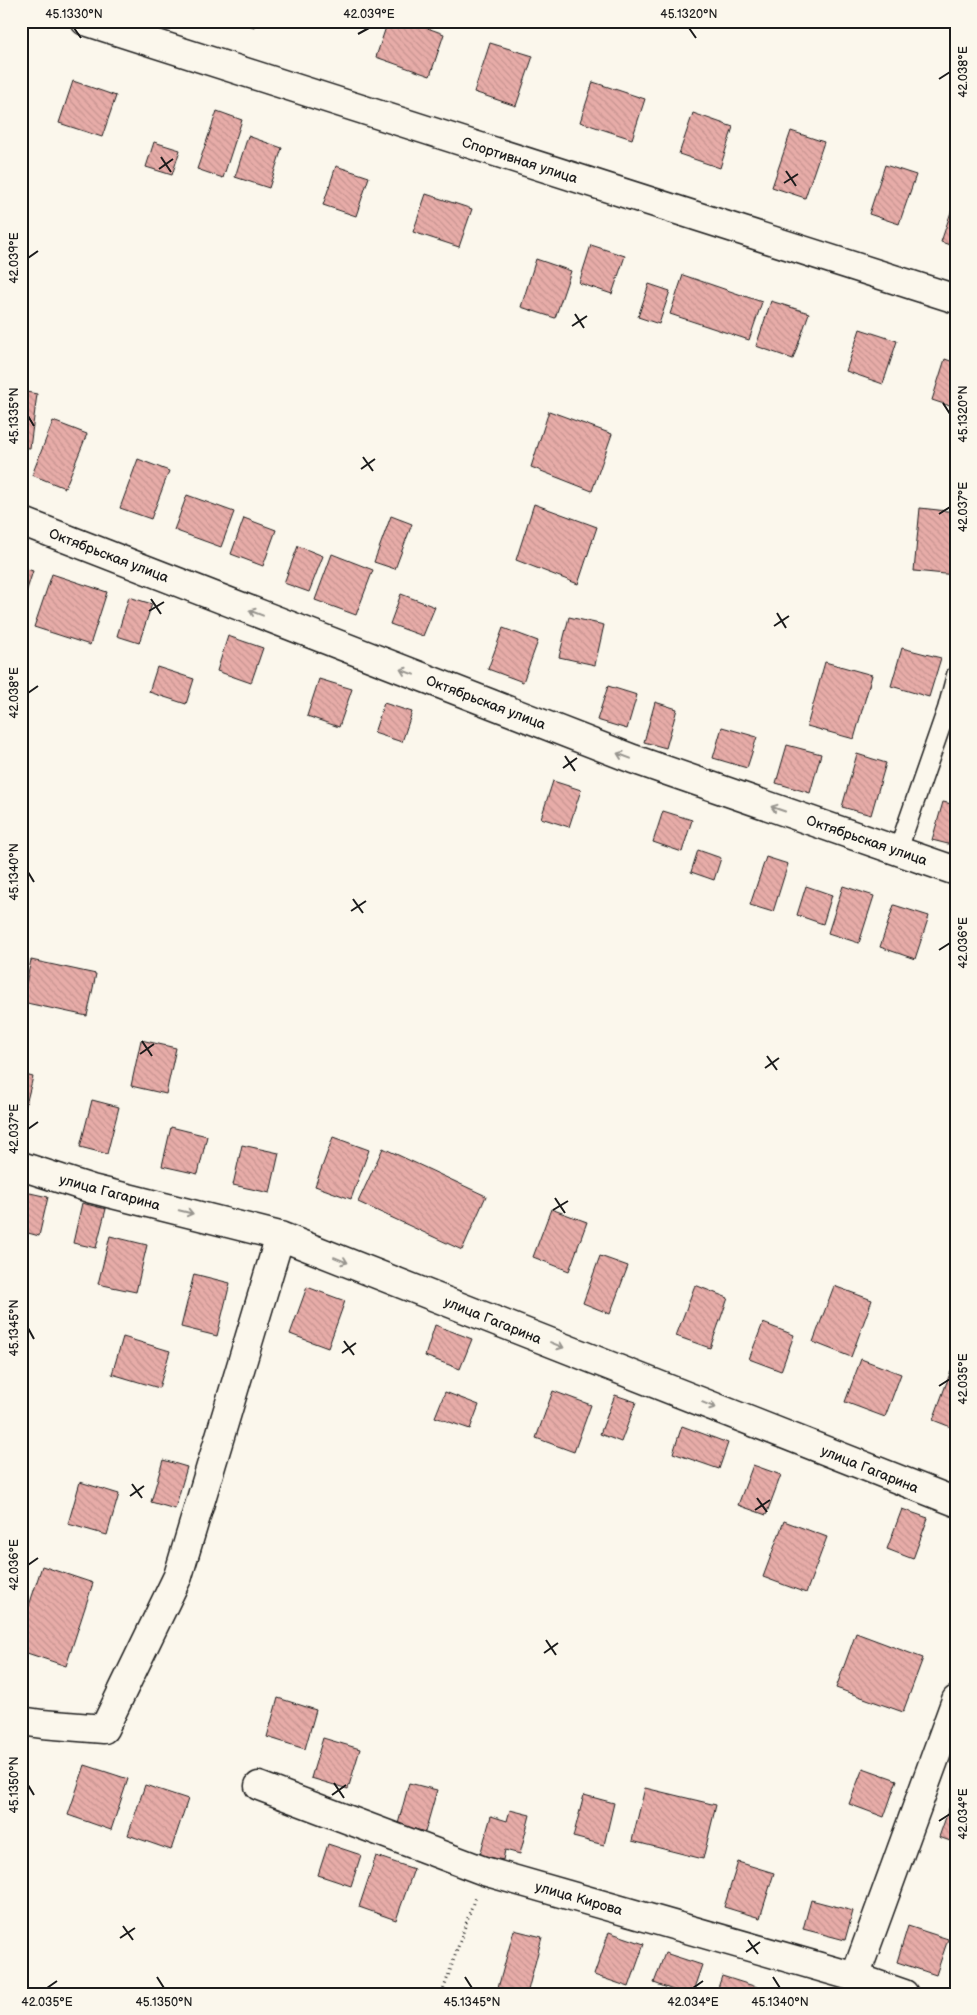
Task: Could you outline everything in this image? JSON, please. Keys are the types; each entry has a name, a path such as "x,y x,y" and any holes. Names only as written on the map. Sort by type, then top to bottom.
{"street":[{"name":"Спортивная улица","path":"85,21 956,299"},
{"name":"Октябрьская улица","path":"21,521 632,760 956,871"},
{"name":"улица Гагарина","path":"21,1166 92,1189 280,1236 956,1502"},
{"path":"21,1720 42,1724 104,1729 178,1576 280,1236"},
{"path":"855,1977 956,1700"},
{"name":"улица Кирова","path":"259,1786 484,1871 855,1977 904,1994"}],"lane":[{"path":"898,850 947,709 956,675"}],"path":[{"path":"442,1994 484,1871"}],"building":[{"path":"238,21 256,21 254,27"},
{"path":"388,21 408,21 444,34 430,76 376,57"},
{"path":"490,43 533,56 516,106 474,92"},
{"path":"73,81 116,96 102,137 59,123"},
{"path":"593,82 645,99 632,139 580,122"},
{"path":"217,111 242,120 223,178 197,169"},
{"path":"693,113 733,127 720,168 679,154"},
{"path":"791,131 824,142 805,198 772,187"},
{"path":"248,136 282,148 269,188 235,177"},
{"path":"154,142 180,150 172,175 146,167"},
{"path":"885,165 916,175 899,224 869,214"},
{"path":"336,166 369,177 356,216 323,205"},
{"path":"426,194 472,209 459,247 413,232"},
{"path":"956,197 956,247 941,242"},
{"path":"591,245 625,256 612,294 579,283"},
{"path":"536,259 571,271 555,318 521,307"},
{"path":"683,275 762,302 749,340 670,314"},
{"path":"649,284 670,291 659,324 638,317"},
{"path":"771,301 809,313 793,359 756,346"},
{"path":"860,329 897,341 883,384 846,371"},
{"path":"945,359 956,363 956,408 932,400"},
{"path":"21,391 37,394 30,448 21,447"},
{"path":"549,411 612,434 592,491 531,467"},
{"path":"53,421 87,434 65,488 32,475"},
{"path":"138,459 169,471 151,519 120,508"},
{"path":"187,495 234,512 221,547 174,530"},
{"path":"534,504 597,527 578,584 516,560"},
{"path":"920,508 956,512 956,575 914,571"},
{"path":"391,516 412,524 395,569 374,562"},
{"path":"244,518 276,530 263,566 231,554"},
{"path":"298,546 323,556 309,592 284,583"},
{"path":"332,554 373,570 356,615 315,600"},
{"path":"21,567 33,571 21,608"},
{"path":"52,574 107,592 90,645 34,627"},
{"path":"401,594 435,607 423,636 390,624"},
{"path":"129,597 152,604 139,643 117,636"},
{"path":"569,617 604,625 595,665 559,657"},
{"path":"503,628 538,641 523,682 488,669"},
{"path":"228,636 263,648 251,683 217,671"},
{"path":"902,648 941,658 929,697 891,686"},
{"path":"825,662 872,675 854,739 807,726"},
{"path":"157,667 194,679 186,704 149,692"},
{"path":"319,679 352,689 339,727 307,716"},
{"path":"608,686 637,695 627,729 597,720"},
{"path":"655,702 677,709 666,748 644,742"},
{"path":"384,703 412,712 402,742 374,733"},
{"path":"722,727 757,737 747,768 713,758"},
{"path":"787,745 821,754 810,793 776,783"},
{"path":"857,754 886,763 871,815 842,807"},
{"path":"553,781 581,790 569,827 541,818"},
{"path":"943,802 956,805 956,846 932,840"},
{"path":"663,811 692,820 682,852 653,842"},
{"path":"698,850 721,858 714,880 691,872"},
{"path":"766,857 788,864 773,912 750,905"},
{"path":"806,886 832,895 823,924 797,915"},
{"path":"843,886 874,896 859,943 828,933"},
{"path":"894,905 929,916 915,959 880,947"},
{"path":"31,960 96,974 87,1016 22,1002"},
{"path":"141,1040 176,1048 166,1094 131,1086"},
{"path":"21,1074 33,1077 22,1120 21,1119"},
{"path":"92,1100 119,1107 107,1154 80,1147"},
{"path":"171,1127 207,1136 198,1174 162,1166"},
{"path":"333,1137 369,1150 351,1199 315,1186"},
{"path":"242,1145 279,1153 270,1193 233,1185"},
{"path":"383,1148 486,1196 462,1250 358,1202"},
{"path":"21,1191 48,1197 39,1236 21,1231"},
{"path":"82,1203 106,1209 96,1248 73,1243"},
{"path":"551,1209 587,1222 569,1271 533,1257"},
{"path":"110,1236 147,1245 136,1292 98,1284"},
{"path":"600,1256 628,1266 610,1314 583,1303"},
{"path":"194,1274 230,1283 217,1336 181,1327"},
{"path":"695,1285 728,1298 710,1348 676,1336"},
{"path":"834,1286 872,1300 851,1357 813,1342"},
{"path":"307,1287 345,1301 328,1348 290,1334"},
{"path":"763,1323 794,1335 781,1371 749,1359"},
{"path":"435,1325 472,1339 460,1369 425,1356"},
{"path":"123,1337 170,1351 159,1388 112,1374"},
{"path":"861,1359 901,1374 885,1417 845,1402"},
{"path":"952,1368 956,1369 956,1429 933,1420"},
{"path":"553,1391 591,1405 574,1452 536,1438"},
{"path":"445,1392 479,1405 470,1429 435,1417"},
{"path":"615,1395 636,1402 621,1442 600,1434"},
{"path":"682,1426 728,1443 719,1469 673,1453"},
{"path":"163,1460 187,1467 175,1509 151,1502"},
{"path":"753,1465 781,1475 766,1515 738,1505"},
{"path":"80,1482 119,1494 107,1535 68,1524"},
{"path":"902,1509 928,1518 913,1559 887,1549"},
{"path":"784,1521 827,1537 806,1593 763,1577"},
{"path":"956,1565 956,1585 949,1582"},
{"path":"42,1566 93,1583 66,1666 21,1651 21,1630"},
{"path":"856,1633 923,1658 903,1712 836,1688"},
{"path":"278,1698 316,1710 305,1749 267,1737"},
{"path":"323,1738 360,1749 348,1789 311,1778"},
{"path":"85,1765 128,1779 111,1830 68,1815"},
{"path":"863,1768 897,1780 884,1817 849,1804"},
{"path":"409,1783 437,1790 425,1832 398,1824"},
{"path":"145,1785 188,1799 171,1850 128,1835"},
{"path":"645,1788 716,1805 703,1859 632,1841"},
{"path":"584,1795 614,1803 604,1845 573,1837"},
{"path":"951,1803 956,1804 956,1843 939,1837"},
{"path":"510,1810 530,1815 520,1854 505,1850 503,1860 480,1855 491,1816 507,1821"},
{"path":"328,1844 361,1855 351,1886 318,1875"},
{"path":"376,1856 414,1869 396,1920 359,1907"},
{"path":"738,1862 774,1873 760,1918 724,1907"},
{"path":"811,1900 853,1911 845,1940 803,1929"},
{"path":"908,1926 948,1939 936,1975 897,1962"},
{"path":"514,1930 542,1937 527,1994 498,1988"},
{"path":"609,1932 644,1944 629,1987 594,1975"},
{"path":"665,1953 702,1965 692,1994 684,1994 654,1983"},
{"path":"722,1976 757,1987 755,1994 716,1994"}]}
